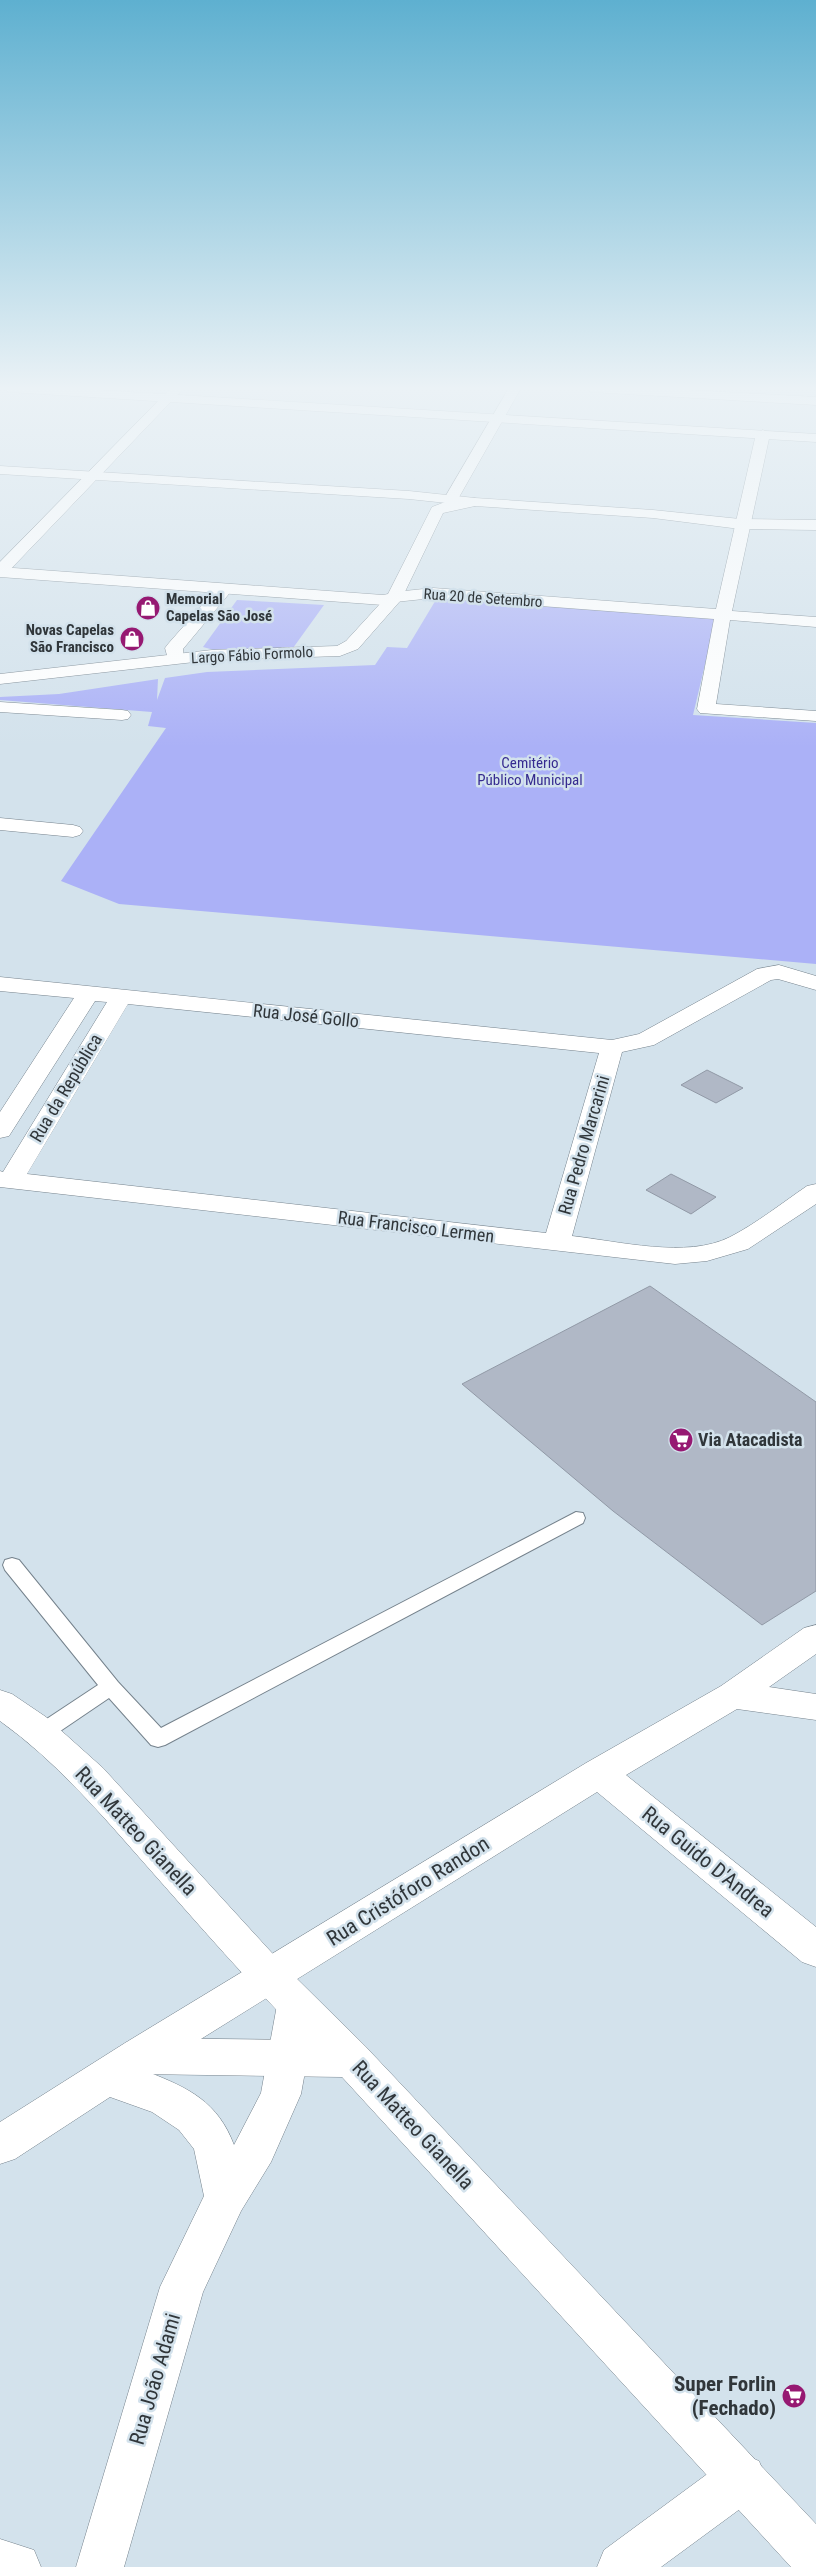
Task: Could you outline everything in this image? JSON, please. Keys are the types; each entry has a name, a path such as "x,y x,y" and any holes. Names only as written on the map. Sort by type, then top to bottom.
{"street":[{"path":"0,572 62,508"},
{"path":"434,508 437,510 441,508"},
{"path":"561,508 816,525"},
{"path":"744,508 721,615 706,709 816,716"},
{"name":"Largo Fábio Formolo","path":"225,589 174,648 175,659 347,649 395,597 437,510"},
{"name":"Rua 20 de Setembro","path":"0,572 368,600 433,593 816,622"},
{"path":"0,679 175,659"},
{"path":"0,707 122,715"},
{"path":"0,824 72,831"},
{"name":"Rua José Gollo","path":"0,984 612,1047 646,1040 765,974 779,972 816,983"},
{"name":"Rua da República","path":"0,1131 89,993"},
{"name":"Rua da República","path":"6,1179 121,996"},
{"name":"Rua Pedro Marcarini","path":"556,1244 612,1047"},
{"name":"Rua Francisco Lermen","path":"6,1179 556,1244 675,1256 706,1253 739,1243 816,1192"},
{"name":"Rua Cristóforo Randon","path":"0,2145 599,1773 733,1694 816,1637"},
{"path":"733,1694 816,1707"},
{"name":"Rua Matteo Gianella","path":"0,1703 40,1734 90,1778 269,1977 351,2059 816,2559"},
{"name":"Rua Guido D'Andrea","path":"599,1773 816,1950"},
{"name":"Rua João Adami","path":"100,2567 182,2287 226,2197 256,2148 281,2094 297,2005"},
{"path":"123,2067 288,2059 351,2059"},
{"path":"123,2067 196,2120 212,2140 226,2197"},
{"path":"621,2567 742,2478"},
{"path":"0,2563 17,2567"}],"lane":[{"path":"12,1565 111,1686 158,1739 576,1518"},
{"path":"40,1734 111,1686"}],"green space":[{"name":"Cemitério Público Municipal","path":"437,598 716,618 693,715 816,723 816,964 119,904 61,881 166,728 148,726 152,712 0,700 0,697 59,694 158,679 157,700 165,678 207,672 375,665 387,647 407,648"},
{"path":"237,600 324,605 293,648 214,650 203,647"}],"building":[{"path":"707,1070 743,1088 716,1103 681,1085"},
{"path":"671,1174 716,1197 691,1214 646,1190"},
{"path":"650,1286 816,1402 816,1591 762,1625 613,1511 462,1384"}],"place":[{"name":"Memorial Capelas São José","path":"148,608"},
{"name":"Novas Capelas São Francisco","path":"132,639"},
{"name":"Via Atacadista","path":"681,1440"},
{"name":"Super Forlin (Fechado)","path":"794,2396"}]}
